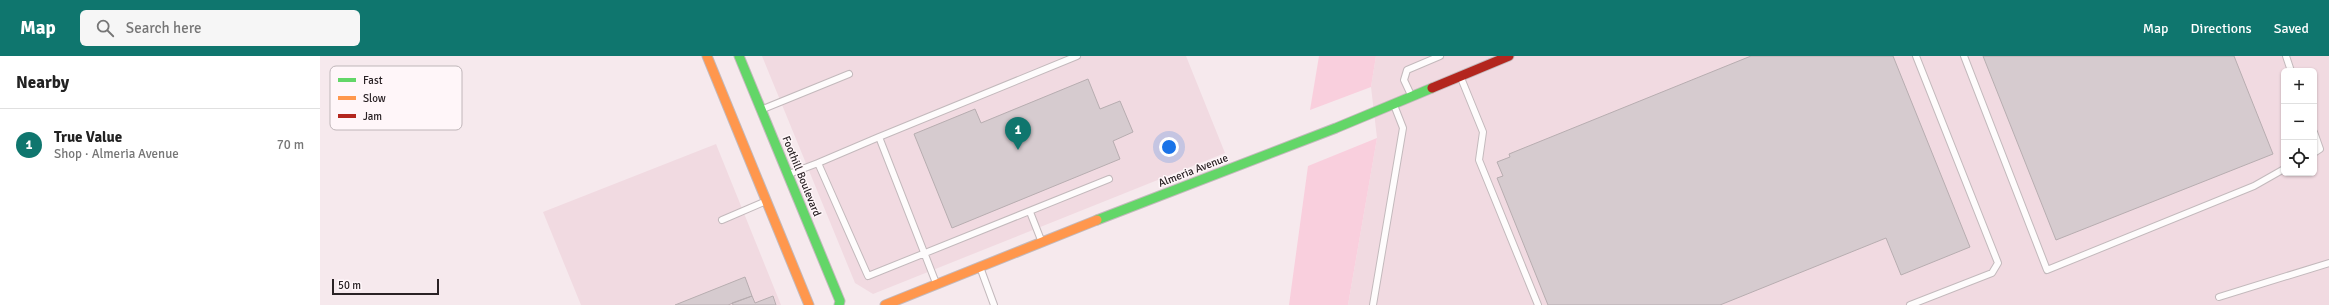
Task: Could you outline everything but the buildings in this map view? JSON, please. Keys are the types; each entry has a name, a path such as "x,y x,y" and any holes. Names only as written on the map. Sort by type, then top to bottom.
{"street":[{"path":"707,56 809,305"},
{"name":"Foothill Boulevard","path":"739,56 789,174 840,301 839,305"},
{"name":"Almeria Avenue","path":"885,305 1041,241 1336,128 1509,56"}],"lane":[{"path":"789,174 1077,56"},
{"path":"1411,96 1404,80 1407,70 1440,56"},
{"path":"1910,305 1992,273 1998,263 1916,56"},
{"path":"1964,56 2047,270 2254,186 2281,171"},
{"path":"2286,56 2290,68"},
{"path":"762,110 849,74"},
{"path":"1460,76 1483,132 1479,160 1538,305"},
{"path":"1373,305 1403,128 1394,104"},
{"path":"879,137 936,283"},
{"path":"2317,140 2320,149 2317,151"},
{"path":"818,163 868,276 1030,212 1108,179"},
{"path":"722,220 766,202"},
{"path":"1030,212 1041,241"},
{"path":"2219,297 2329,263"},
{"path":"979,266 994,305"}],"shaded area":[{"path":"762,56 1186,56 1225,153 873,294 855,283"},
{"path":"1319,56 1376,56 1371,87 1310,110"},
{"path":"1376,56 2329,56 2329,305 1348,305 1377,138 1371,87"},
{"path":"1377,138 1348,305 1289,305 1308,166"},
{"path":"716,144 781,305 581,305 543,212"}],"traffic: fast":[{"path":"739,56 840,301 839,305"},
{"path":"1097,220 1336,128 1432,88"}],"traffic: slow":[{"path":"707,56 809,305"},
{"path":"885,305 1097,220"}],"traffic: jam":[{"path":"1432,88 1509,56"}],"place":[{"name":"True Value","path":"1018,150"}]}
